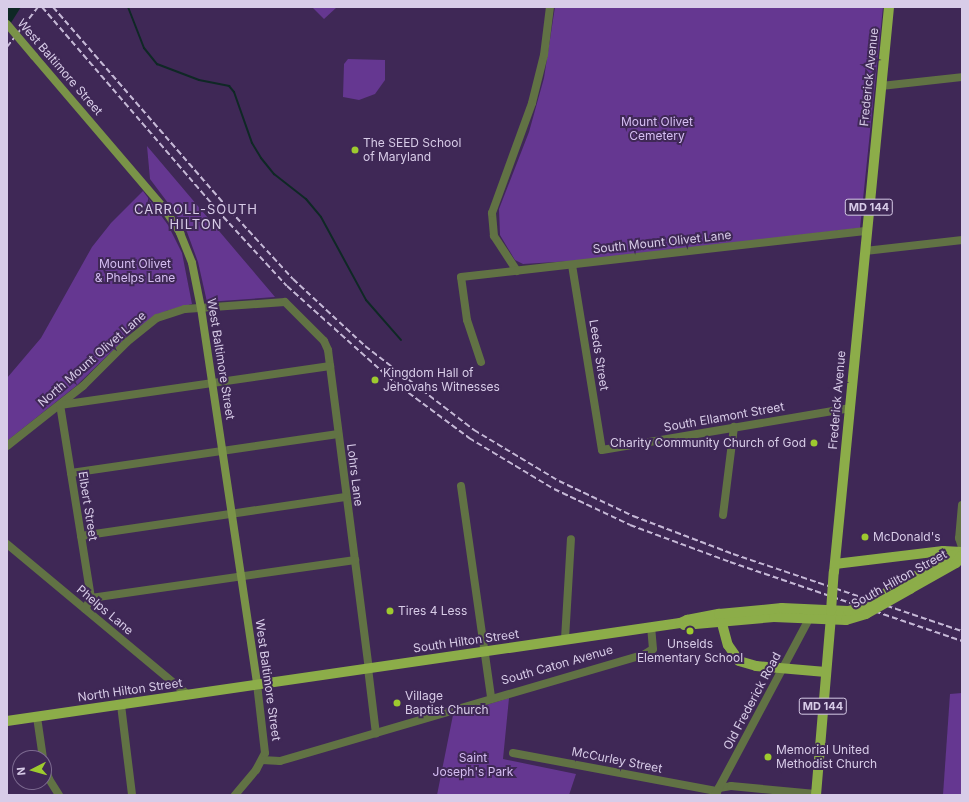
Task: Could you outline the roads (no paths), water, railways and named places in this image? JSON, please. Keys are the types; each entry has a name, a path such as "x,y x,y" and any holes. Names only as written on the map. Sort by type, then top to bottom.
{"main road":[{"name":"Frederick Avenue","path":"816,795 835,568 889,7"},
{"name":"West Baltimore Street","path":"7,24 150,190 173,220 192,262 201,308 257,684"},
{"path":"835,568 944,551 962,553"},
{"name":"South Hilton Street","path":"257,684 651,627 680,624 687,626 720,618 782,608 831,615 846,620 905,587 956,563 962,553"},
{"name":"South Hilton Street","path":"720,618 774,616 810,617 831,615"},
{"path":"720,618 728,645 739,661 756,666 826,672"},
{"name":"North Hilton Street","path":"7,722 257,684"}],"street":[{"path":"517,271 494,236 492,213 532,102 544,55 550,7"},
{"path":"881,86 962,77"},
{"name":"South Mount Olivet Lane","path":"481,362 467,320 461,277 867,231"},
{"path":"865,251 962,240"},
{"name":"Leeds Street","path":"572,265 602,450"},
{"name":"Lohrs Lane","path":"201,308 285,302 326,344 369,668 376,734"},
{"name":"North Mount Olivet Lane","path":"7,446 60,405 127,342 157,318 176,310 201,308"},
{"path":"60,405 330,366"},
{"name":"Elbert Street","path":"60,405 91,598"},
{"name":"South Ellamont Street","path":"602,450 850,408"},
{"path":"723,515 734,427"},
{"path":"71,473 338,434"},
{"path":"461,486 491,698"},
{"path":"81,536 346,497"},
{"path":"962,505 959,538 962,547"},
{"path":"565,640 571,538"},
{"name":"Phelps Lane","path":"7,544 188,695"},
{"path":"86,609 91,598 355,560"},
{"name":"Old Frederick Road","path":"717,791 810,617"},
{"name":"South Caton Avenue","path":"262,760 280,761 376,734 491,698 650,652 653,644 651,627"},
{"name":"West Baltimore Street","path":"257,684 265,743 262,760"},
{"path":"121,705 132,795"},
{"path":"37,717 42,750"},
{"name":"McCurley Street","path":"513,753 717,791 731,786 816,795"},
{"path":"237,794 262,760"},
{"path":"52,784 59,795"}],"waterway":[{"path":"128,7 144,48 157,64 199,80 229,86 234,92 252,143 261,158 274,174 306,199 321,217 366,300 401,340"}],"railway":[{"path":"7,47 38,7"},
{"path":"42,7 217,210 287,286 394,382 469,438 554,489 630,525 730,562 962,641"},
{"path":"53,7 224,204 293,279 365,346 474,430 559,481 633,516 733,554 962,631"}],"place":[{"name":"The SEED School of Maryland","path":"355,150"},
{"name":"Kingdom Hall of Jehovahs Witnesses","path":"375,380"},
{"name":"Charity Community Church of God","path":"814,443"},
{"name":"McDonald's","path":"865,537"},
{"name":"Tires 4 Less","path":"390,611"},
{"name":"Unselds Elementary School","path":"690,631"},
{"name":"Village Baptist Church","path":"397,703"},
{"name":"Memorial United Methodist Church","path":"768,757"}],"district":[{"name":"CARROLL-SOUTH HILTON","path":"196,218"}],"park label":[{"name":"Mount Olivet Cemetery","path":"657,129"},
{"name":"Mount Olivet & Phelps Lane","path":"135,271"},
{"name":"Saint Joseph's Park","path":"473,765"}]}
